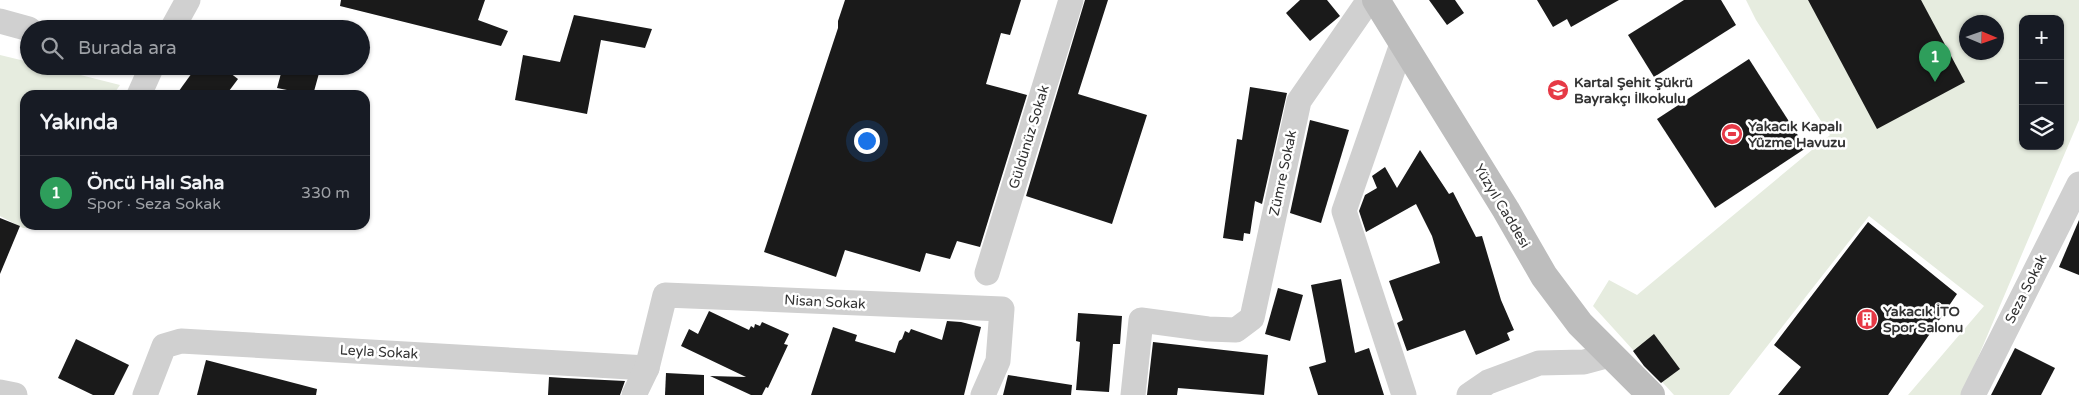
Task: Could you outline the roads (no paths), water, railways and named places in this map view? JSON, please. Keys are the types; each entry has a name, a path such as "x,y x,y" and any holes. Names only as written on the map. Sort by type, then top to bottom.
{"street":[{"path":"177,20 188,0"},
{"name":"Güldünüz Sokak","path":"987,273 1071,0"},
{"name":"Zümre Sokak","path":"1133,395 1141,320 1208,329 1236,330 1252,318 1299,102 1369,0"},
{"name":"Yüzyıl Caddesi","path":"1376,0 1544,276 1580,324 1651,395"},
{"path":"0,22 20,27"},
{"path":"1402,44 1344,211 1404,395"},
{"path":"141,90 148,75"},
{"name":"Seza Sokak","path":"1973,395 2079,184"},
{"name":"Nisan Sokak","path":"634,395 647,368 665,295 1002,310 998,361 983,395"},
{"name":"Leyla Sokak","path":"145,395 164,346 181,341 647,368"},
{"path":"1469,395 1488,382 1539,364 1584,362 1610,355"},
{"path":"0,392 15,395"}],"place":[{"name":"Öncü Halı Saha","path":"1935,82"},
{"name":"Kartal Şehit Şükrü Bayrakçı İlkokulu","path":"1558,90"},
{"name":"Yakacık Kapalı Yüzme Havuzu","path":"1732,134"},
{"name":"Yakacık İTO Spor Salonu","path":"1867,319"}]}
